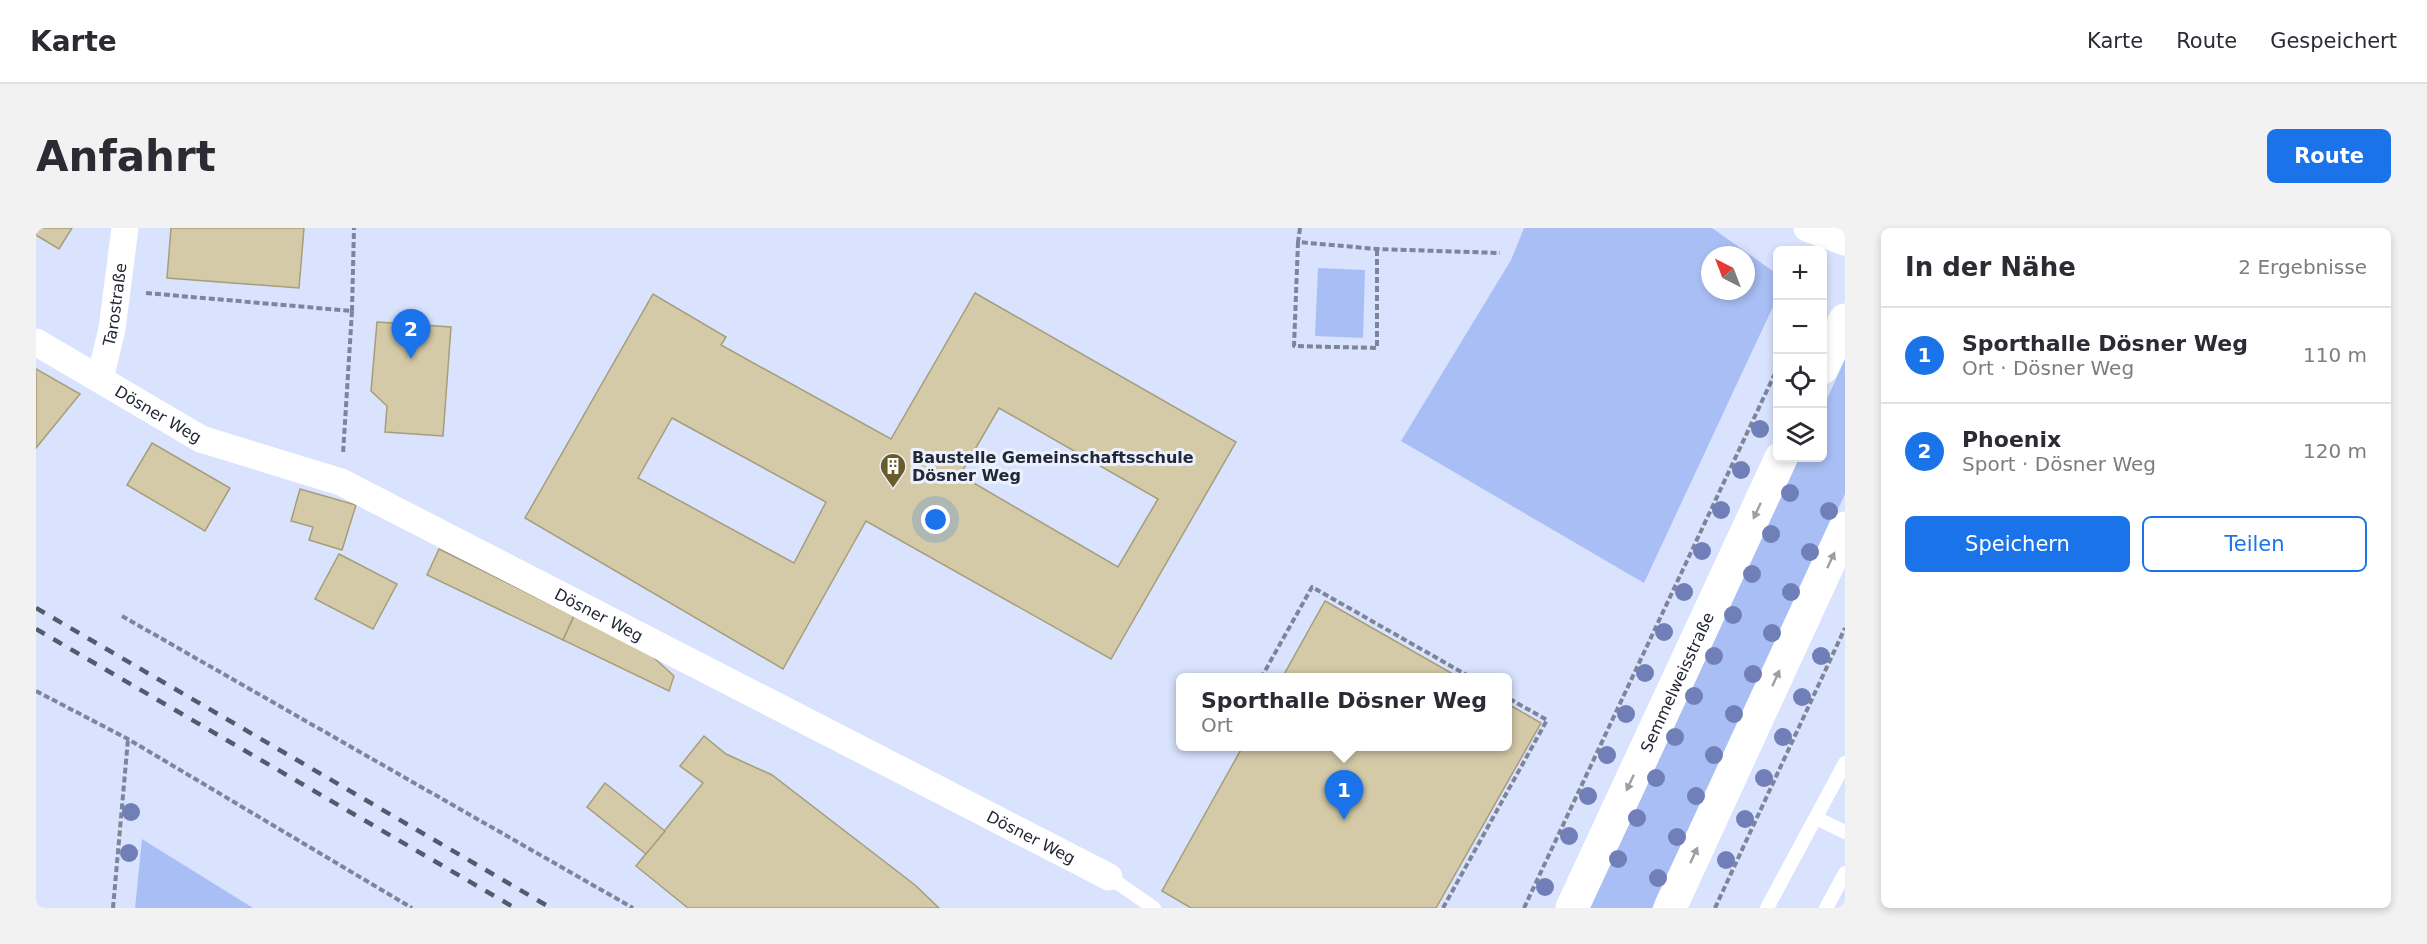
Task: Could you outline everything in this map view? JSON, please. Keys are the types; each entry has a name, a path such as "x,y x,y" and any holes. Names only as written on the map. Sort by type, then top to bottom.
{"main road":[{"path":"1827,358 1845,320"},
{"name":"Semmelweisstraße","path":"1572,908 1779,462"},
{"path":"1670,908 1845,528"}],"street":[{"name":"Tarostraße","path":"100,379 119,290 125,228"},
{"path":"1806,228 1845,242"},
{"name":"Dösner Weg","path":"36,342 201,439 341,482 1108,877"}],"lane":[{"path":"1767,908 1845,763"},
{"path":"1816,818 1843,831"},
{"path":"1826,908 1845,873"},
{"name":"Dösner Weg","path":"1108,877 1154,908"}],"path":[{"path":"341,482 352,311 354,228"},
{"path":"1300,228 1294,346 1377,348 1377,249"},
{"path":"1298,242 1377,249 1500,253"},
{"path":"119,290 352,311"},
{"path":"1524,908 1773,378"},
{"path":"1264,673 1312,587 1463,673"},
{"path":"122,616 633,908"},
{"path":"1715,908 1845,628"},
{"path":"36,691 128,739 412,908"},
{"path":"1443,908 1547,720 1512,700"},
{"path":"113,908 128,739"}],"shaded area":[{"path":"1524,228 1712,228 1737,246 1701,246 1701,300 1755,300 1755,258 1773,271 1773,307 1644,583 1401,441 1511,260"},
{"path":"1318,268 1365,270 1363,338 1315,336"},
{"path":"1845,359 1845,494 1652,908 1590,908 1797,462 1827,462 1827,399"},
{"path":"142,839 253,908 135,908"}],"building":[{"path":"36,228 72,228 59,249 36,235"},
{"path":"171,228 304,228 299,288 167,278"},
{"name":"Baustelle Gemeinschaftsschule Dösner Weg","path":"975,293 1236,442 1111,659 866,521 783,669 525,518 653,294 726,337 721,345 891,439","holes":["999,408 1158,499 1118,567 960,475","672,418 826,502 794,563 638,478"]},
{"path":"377,322 451,327 443,436 385,432 387,406 371,391"},
{"path":"36,369 80,394 36,448"},
{"path":"152,443 230,488 205,531 127,485"},
{"path":"300,489 356,505 342,550 309,540 313,527 291,521"},
{"path":"439,549 574,616 563,640 427,575"},
{"path":"339,554 397,584 373,629 315,599"},
{"path":"1325,601 1451,673 1285,673"},
{"path":"574,616 652,656 674,676 669,691 563,640"},
{"path":"1512,706 1541,723 1436,908 1191,908 1162,891 1240,751 1512,751"},
{"path":"704,736 726,754 772,775 915,885 939,908 688,908 636,866 703,783 680,766"},
{"path":"605,783 665,831 646,854 587,807"}],"railway":[{"path":"36,608 551,908"},
{"path":"36,629 515,908"}],"place":[{"name":"Phoenix","path":"411,359"},
{"name":"Baustelle Gemeinschaftsschule Dösner Weg","path":"893,489"},
{"name":"Sporthalle Dösner Weg","path":"1344,820"}]}
